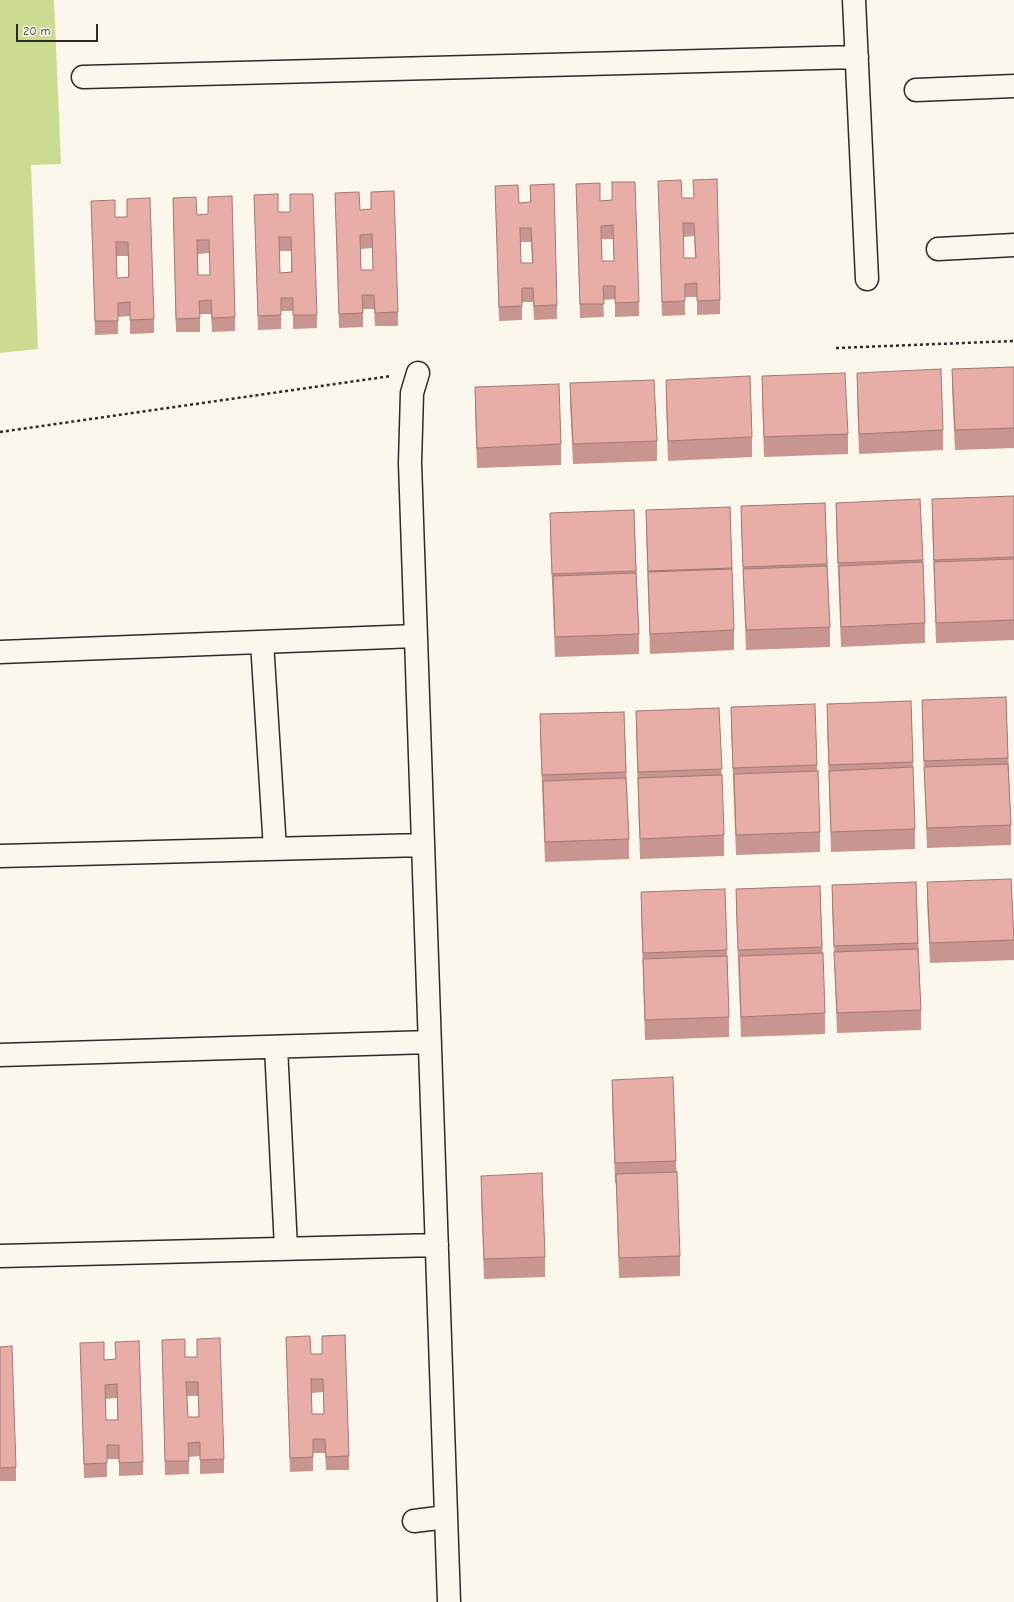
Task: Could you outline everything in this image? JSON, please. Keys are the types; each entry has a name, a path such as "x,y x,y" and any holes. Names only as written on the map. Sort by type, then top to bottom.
{"street":[{"path":"854,0 867,279"},
{"path":"83,77 857,58"},
{"path":"916,90 1014,86"},
{"path":"938,249 1014,245"},
{"path":"418,373 412,393 410,463 448,1602"},
{"path":"0,652 416,636"},
{"path":"262,642 275,849"},
{"path":"0,856 423,845"},
{"path":"0,1055 430,1042"},
{"path":"276,1047 286,1248"},
{"path":"0,1256 437,1245"},
{"path":"414,1521 446,1517"}],"path":[{"path":"836,348 1014,341"},
{"path":"0,432 418,373"}],"green space":[{"path":"0,0 54,0 61,164 31,165 38,349 0,353"}],"building":[{"path":"717,179 720,300 697,301 697,283 685,284 685,301 662,302 658,181 681,180 682,198 694,198 693,180","holes":["683,223 694,223 696,258 684,258"]},
{"path":"612,182 635,182 639,302 615,303 615,286 603,286 604,304 580,304 576,184 600,183 600,201 612,200","holes":["613,225 614,261 602,261 601,226"]},
{"path":"554,184 557,305 534,306 533,288 522,288 522,306 499,307 495,186 518,185 519,203 531,202 530,185","holes":["520,228 531,228 533,263 521,263"]},
{"path":"394,191 398,312 375,313 374,295 362,295 363,313 339,314 335,193 359,192 360,210 371,209 371,192","holes":["372,234 373,270 361,270 360,235"]},
{"path":"278,194 278,212 290,212 290,194 313,194 317,315 293,315 293,298 281,298 281,315 258,316 254,195","holes":["279,237 291,237 292,272 280,273"]},
{"path":"232,196 235,317 212,318 211,300 199,301 200,318 176,319 173,198 196,197 197,215 208,214 208,197","holes":["197,240 209,240 210,275 198,275"]},
{"path":"150,198 154,319 130,320 130,302 118,303 118,321 95,321 91,201 115,200 115,217 127,217 127,199","holes":["116,242 128,242 129,277 117,278"]},
{"path":"1014,367 1014,428 955,430 952,369"},
{"path":"941,369 943,430 859,434 857,373"},
{"path":"845,373 848,434 764,437 762,376"},
{"path":"750,376 752,437 668,441 666,380"},
{"path":"654,380 657,441 573,444 570,383"},
{"path":"559,384 561,444 477,448 475,387"},
{"path":"1014,496 1014,557 934,560 932,499"},
{"path":"920,499 923,560 838,563 836,503"},
{"path":"825,503 827,564 743,567 741,506"},
{"path":"730,507 732,568 648,571 646,510"},
{"path":"634,510 636,571 552,574 550,513"},
{"path":"1014,559 1014,620 936,623 934,562"},
{"path":"923,562 925,623 841,627 839,566"},
{"path":"827,566 830,627 746,630 743,569"},
{"path":"732,569 734,630 650,634 648,572"},
{"path":"636,573 639,634 555,637 553,576"},
{"path":"1006,697 1008,758 924,761 922,700"},
{"path":"911,701 913,762 829,765 827,704"},
{"path":"815,704 817,765 733,768 731,707"},
{"path":"719,708 722,769 638,772 636,711"},
{"path":"624,712 626,772 542,775 540,714"},
{"path":"1008,764 1011,825 927,828 924,767"},
{"path":"913,767 915,829 831,832 829,771"},
{"path":"818,771 820,832 736,835 734,774"},
{"path":"722,775 724,835 640,839 638,778"},
{"path":"626,778 629,839 545,842 543,781"},
{"path":"1011,879 1014,940 930,943 927,882"},
{"path":"916,882 918,943 834,946 832,885"},
{"path":"820,886 822,947 738,950 736,889"},
{"path":"725,889 727,950 643,953 641,892"},
{"path":"918,949 921,1010 837,1013 834,952"},
{"path":"823,953 825,1013 741,1017 739,956"},
{"path":"727,956 729,1017 645,1020 643,959"},
{"path":"673,1077 676,1161 615,1163 612,1080"},
{"path":"677,1172 680,1256 619,1258 616,1174"},
{"path":"542,1173 545,1257 484,1259 481,1176"},
{"path":"345,1335 349,1456 326,1457 325,1439 313,1439 313,1457 290,1458 286,1337 310,1336 311,1354 322,1354 322,1336","holes":["311,1379 323,1379 324,1414 312,1414"]},
{"path":"220,1338 224,1459 200,1460 200,1442 188,1443 189,1461 165,1461 162,1340 185,1339 185,1357 197,1357 197,1339","holes":["186,1382 198,1382 199,1417 188,1417"]},
{"path":"139,1341 143,1462 119,1463 119,1445 107,1445 107,1463 84,1464 80,1343 104,1342 104,1360 116,1359 115,1342","holes":["117,1384 118,1420 106,1420 105,1385"]},
{"path":"12,1346 16,1467 0,1468 0,1347"}]}
